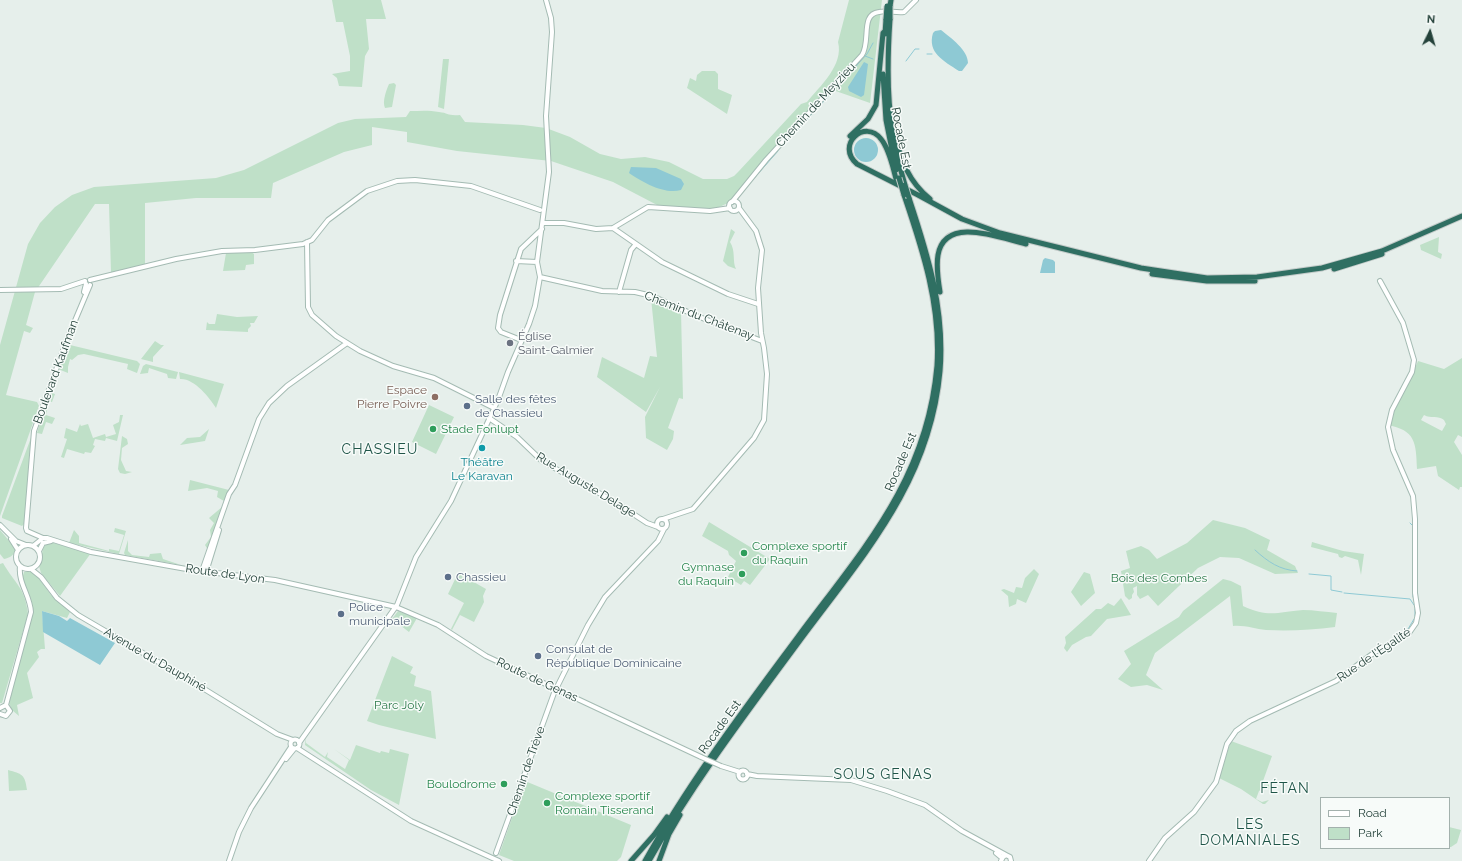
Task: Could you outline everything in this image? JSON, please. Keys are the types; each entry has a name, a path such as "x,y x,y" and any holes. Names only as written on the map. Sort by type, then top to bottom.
{"highway":[{"name":"Rocade Est","path":"887,0 889,6"},
{"name":"Rocade Est","path":"645,861 695,778 889,512 908,477 920,447 928,418 934,387 937,364 937,328 927,265 906,198 905,185 892,134 887,94 888,19 891,0"},
{"name":"Rocade Est","path":"649,861 702,775 870,546 900,500 920,458 934,410 940,371 941,334 934,281 926,247 898,180 890,145 884,106 885,31 888,19"},
{"path":"885,31 883,33 877,102 868,120 848,140 846,149 850,161 862,171 912,195 964,223 1017,242"},
{"path":"887,94 889,96 898,146 908,174 928,197 964,220"},
{"path":"906,198 904,200 900,189 898,180 886,148 880,138 875,133 867,131 855,136 850,143 849,151 851,158 857,164 964,220 990,230 1028,241 1147,269 1192,276 1242,278 1284,275 1364,258"},
{"path":"1374,255 1462,216"},
{"path":"941,334 943,331 937,259 939,249 944,241 956,233 968,231 1152,274 1208,281 1241,282 1285,278 1324,271 1374,255 1462,220"},
{"path":"659,861 672,829 702,775"},
{"path":"631,861 658,830 692,779 695,778"}],"street":[{"path":"229,861 247,814 260,793 396,607 413,564 451,501 494,408 535,306 540,276 537,262 543,222 542,210 549,172 546,116 551,18 546,0"},
{"name":"Chemin de Meyzieu","path":"732,202 766,160 862,55 867,43 867,22 871,15 878,12 904,12 916,0"},
{"path":"0,290 48,290 88,283 176,259 222,251 275,248 307,242 320,232 328,220 367,191 397,181 415,180 458,184 479,188 542,210"},
{"name":"Chemin de Meyzieu","path":"739,206 743,189"},
{"path":"543,222 596,229 613,228 648,207 715,211 730,208 734,211 739,206 736,202 732,202 730,208"},
{"name":"Rue Auguste Delage","path":"647,523 663,520 693,509 760,429 765,416 767,385 766,361 758,304 762,244 756,230 739,206"},
{"path":"613,228 662,262 728,294 758,304"},
{"path":"522,338 516,338 502,332 498,328 500,315 516,261 522,247 542,229"},
{"path":"537,233 541,239"},
{"path":"307,242 309,309 312,315 347,343 393,366 434,378 494,408"},
{"path":"619,292 631,250 636,244"},
{"path":"516,261 537,262"},
{"name":"Chemin du Châtenay","path":"540,276 608,291 635,292 652,296 697,316 763,341"},
{"name":"Rue de l'Égalité","path":"1149,861 1165,838 1194,812 1216,782 1227,744 1236,731 1250,721 1336,681 1375,652 1409,633 1416,623 1418,613 1416,593 1416,521 1413,496 1393,450 1388,427 1392,410 1412,372 1414,360 1403,323 1380,280"},
{"name":"Boulevard Kaufman","path":"42,541 38,535 27,531 26,528 34,431 88,283"},
{"path":"204,571 232,489 264,410 287,386 347,343"},
{"name":"Rue Auguste Delage","path":"489,418 517,437 542,461 615,502 647,523 664,529"},
{"name":"Chemin de Trève","path":"496,853 555,689 602,601 617,583 655,544 667,524 674,516"},
{"path":"663,520 667,524"},
{"path":"655,544 659,531 658,521"},
{"path":"0,525 17,542 33,546 39,551"},
{"path":"6,706 31,612 29,602 20,579 20,566 16,559 18,550 8,533"},
{"path":"20,579 23,572 37,565 40,558 39,551 42,541"},
{"name":"Route de Lyon","path":"33,546 42,541 55,541 91,552 204,571 275,580 396,607"},
{"path":"18,550 26,545"},
{"name":"Avenue du Dauphiné","path":"37,565 41,577 57,598 78,616 201,686 295,745 411,822 499,861"},
{"path":"20,566 29,569"},
{"name":"Avenue du Dauphiné","path":"29,569 41,577"},
{"name":"Route de Genas","path":"396,607 438,625 486,656 701,758 733,770 739,774"},
{"path":"0,708 6,706"},
{"path":"0,714 4,716 9,714 10,710 6,706"},
{"path":"747,776 744,771 739,774 741,780 747,776 757,776 859,782 925,805 962,831 988,846 1003,858 1012,860"}],"green space":[{"path":"332,0 381,0 386,19 366,19 369,49 365,56 362,87 339,86 337,78 332,74 350,71 350,56 343,22 336,22"},
{"path":"849,0 882,0 870,103 830,89 766,157 728,203 713,210 659,206 613,182 551,161 457,151 407,142 407,132 372,127 372,145 344,152 273,183 271,198 196,198 145,203 145,265 111,273 109,204 95,204 35,292 26,325 33,328 30,333 24,331 6,395 37,402 39,406 0,516 0,345 28,244 40,223 55,207 72,195 94,187 216,178 244,170 338,123 355,119 406,117 410,111 432,111 460,115 465,122 523,125 546,128 570,137 600,154 621,159 645,157 669,162 703,179 727,179 734,176 739,171 801,104 807,102 830,75 838,59 838,42"},
{"path":"443,59 449,59 444,109 438,107"},
{"path":"702,71 715,71 718,74 718,89 732,95 727,114 687,88 690,78 696,81 697,75"},
{"path":"394,83 396,85 392,107 385,108 384,100 389,84"},
{"path":"731,229 735,232 730,242 733,249 736,269 728,266 723,261"},
{"path":"1439,237 1438,252 1442,254 1441,259 1421,250 1420,245"},
{"path":"251,252 254,254 254,264 246,265 245,270 223,271 226,253"},
{"path":"651,298 681,311 683,399 679,398 668,428 674,431 673,439 667,450 646,438 645,417 660,387 646,412 597,377 602,357 644,378 650,356 657,357"},
{"path":"217,314 237,317 258,316 254,323 250,323 251,326 248,329 248,332 206,330 207,322 209,324 215,324"},
{"path":"155,341 161,345 164,345 153,357 153,362 141,359"},
{"path":"70,345 137,361 140,364 137,373 127,369 128,364 84,354 78,355 72,360 70,359 68,373 58,369 64,353"},
{"path":"1462,358 1462,437 1458,435 1454,442 1462,455 1462,487 1460,487 1459,490 1438,476 1436,466 1417,469 1415,445 1409,434 1397,427 1387,425 1388,416 1403,385 1407,387 1418,361 1444,369","holes":["1424,415 1444,420 1446,424 1442,431 1421,420"]},
{"path":"146,364 178,372 176,379 168,378 167,374 149,368 148,373 140,374 143,366"},
{"path":"179,372 224,384 216,408 201,389 191,382 180,379"},
{"path":"49,392 55,394 52,402 49,402 46,415 55,418 52,424 46,422 42,434 37,433"},
{"name":"Stade Fonlupt","path":"429,405 454,417 436,454 412,442"},
{"path":"120,415 123,415 117,441 106,438 105,441 95,439 93,445 95,446 91,453 85,452 84,454 67,449 64,458 61,457 67,439 64,438 66,428 77,432 80,424 81,426 88,424 93,438 105,434 106,437 116,434 113,425 119,422"},
{"path":"209,429 205,441 180,445 187,438 200,437"},
{"path":"32,435 24,524 22,526 2,518 2,516"},
{"path":"122,436 127,439 128,444 122,448 121,460 126,471 132,472 125,474 120,473 118,469"},
{"path":"190,480 229,490 208,550 205,545 211,537 210,530 214,523 209,518 222,507 224,501 217,497 218,491 207,488 188,491"},
{"name":"Bois des Combes","path":"1213,520 1245,528 1270,540 1267,550 1295,566 1298,573 1275,574 1239,558 1220,557 1198,568 1158,606 1148,595 1140,599 1137,595 1137,586 1133,588 1134,592 1132,598 1129,600 1125,596 1121,571 1130,568 1126,551 1141,546 1149,550 1157,559 1187,543"},
{"name":"Complexe sportif du Raquin","path":"709,522 770,559 750,585 744,581 741,585 728,577 736,561 729,555 728,551 702,536"},
{"path":"115,528 126,531 119,554 69,543 74,530 79,536 79,543 109,551 109,549 119,551 124,535 114,532"},
{"path":"0,530 16,549 12,556 4,559 0,554"},
{"path":"128,540 128,551 132,555 149,557 150,554 161,553 163,559 181,565 125,555 124,553"},
{"path":"50,542 91,553 60,596 41,573 39,566 44,546"},
{"path":"1312,542 1343,551 1364,554 1361,575 1358,560 1345,556 1342,558 1339,557 1338,554 1311,547"},
{"path":"3,563 19,586 25,598 28,614 2,703 0,703 0,564"},
{"path":"1034,569 1039,574 1026,603 1017,599 1016,604 1009,607 1008,596 1001,590 1004,589 1014,593 1016,587 1022,588 1025,578"},
{"path":"28,571 35,573 51,595 70,612 67,618 42,611 45,649 41,649 37,652 39,657 27,673 33,698 17,705 19,716 12,710 9,703 33,612 22,579 24,572"},
{"path":"1084,572 1090,574 1095,593 1081,606 1071,592"},
{"path":"458,573 486,589 483,596 484,602 474,622 460,615 452,630 451,629 464,603 448,594"},
{"path":"1223,579 1241,586 1243,606 1252,610 1267,613 1303,610 1337,613 1335,627 1309,630 1266,630 1233,626 1230,596 1155,653 1146,675 1163,690 1147,685 1131,687 1118,679 1131,664 1124,651 1179,617 1183,611"},
{"path":"1121,598 1131,615 1107,619 1091,636 1086,637 1072,645 1067,652 1064,648 1066,643 1065,637 1096,609 1101,609 1108,603 1114,606"},
{"path":"398,611 417,618 409,632 392,619"},
{"name":"Parc Joly","path":"392,656 413,667 410,673 416,676 414,686 431,691 436,739 367,721"},
{"path":"306,737 306,743 325,757 328,752 327,757 345,769 349,760 334,749 350,760 356,745 380,753 381,751 389,753 390,749 409,754 399,805 371,790 305,745"},
{"path":"1231,741 1272,756 1263,781 1274,787 1271,790 1260,785 1260,787 1263,788 1259,791 1256,799 1262,802 1269,800 1265,804 1263,804 1241,789 1219,778"},
{"path":"8,770 20,774 24,778 27,790 9,791"},
{"name":"Complexe sportif Romain Tisserand","path":"525,781 631,825 621,857 617,861 514,861 499,855"},
{"path":"1450,827 1461,830 1457,843 1451,847"}],"water":[{"path":"941,30 965,53 968,63 962,71 959,71 938,56 932,46 933,33"},
{"path":"864,62 868,64 864,95 861,97 849,91 848,87"},
{"path":"866,138 874,142 878,150 874,158 866,162 858,158 854,150 858,142"},
{"path":"631,167 656,168 681,179 684,184 681,190 675,191 668,191 654,187 629,173"},
{"path":"1045,258 1055,262 1055,273 1040,273 1043,260"},
{"path":"42,611 59,616 67,621 70,618 115,643 100,665 43,632"}],"waterway":[{"path":"840,84 867,54 873,43"},
{"path":"906,61 915,49 919,49"},
{"path":"927,54 932,54"},
{"path":"865,56 873,59"},
{"path":"815,111 835,89"},
{"path":"810,116 814,112"},
{"path":"779,149 809,118"},
{"path":"750,183 778,151"},
{"path":"1410,523 1413,526 1413,555"},
{"path":"1255,550 1274,565 1297,571"},
{"path":"1413,558 1413,592"},
{"path":"1309,574 1331,576 1331,590 1342,592"},
{"path":"1344,593 1410,599 1414,605"},
{"path":"1415,609 1415,616"},
{"path":"1401,634 1408,629 1414,619"},
{"path":"1386,644 1397,637"}],"place":[{"name":"Église Saint-Galmier","path":"510,343"},
{"name":"Espace Pierre Poivre","path":"435,397"},
{"name":"Salle des fêtes de Chassieu","path":"467,406"},
{"name":"Stade Fonlupt","path":"433,429"},
{"name":"Théâtre Le Karavan","path":"482,448"},
{"name":"Complexe sportif du Raquin","path":"744,553"},
{"name":"Gymnase du Raquin","path":"742,574"},
{"name":"Chassieu","path":"448,577"},
{"name":"Police municipale","path":"341,614"},
{"name":"Consulat de République Dominicaine","path":"538,656"},
{"name":"Boulodrome","path":"504,784"},
{"name":"Complexe sportif Romain Tisserand","path":"547,803"}],"district":[{"name":"CHASSIEU","path":"380,450"},
{"name":"SOUS GENAS","path":"883,775"},
{"name":"FÉTAN","path":"1285,789"},
{"name":"LES DOMANIALES","path":"1250,834"}]}
